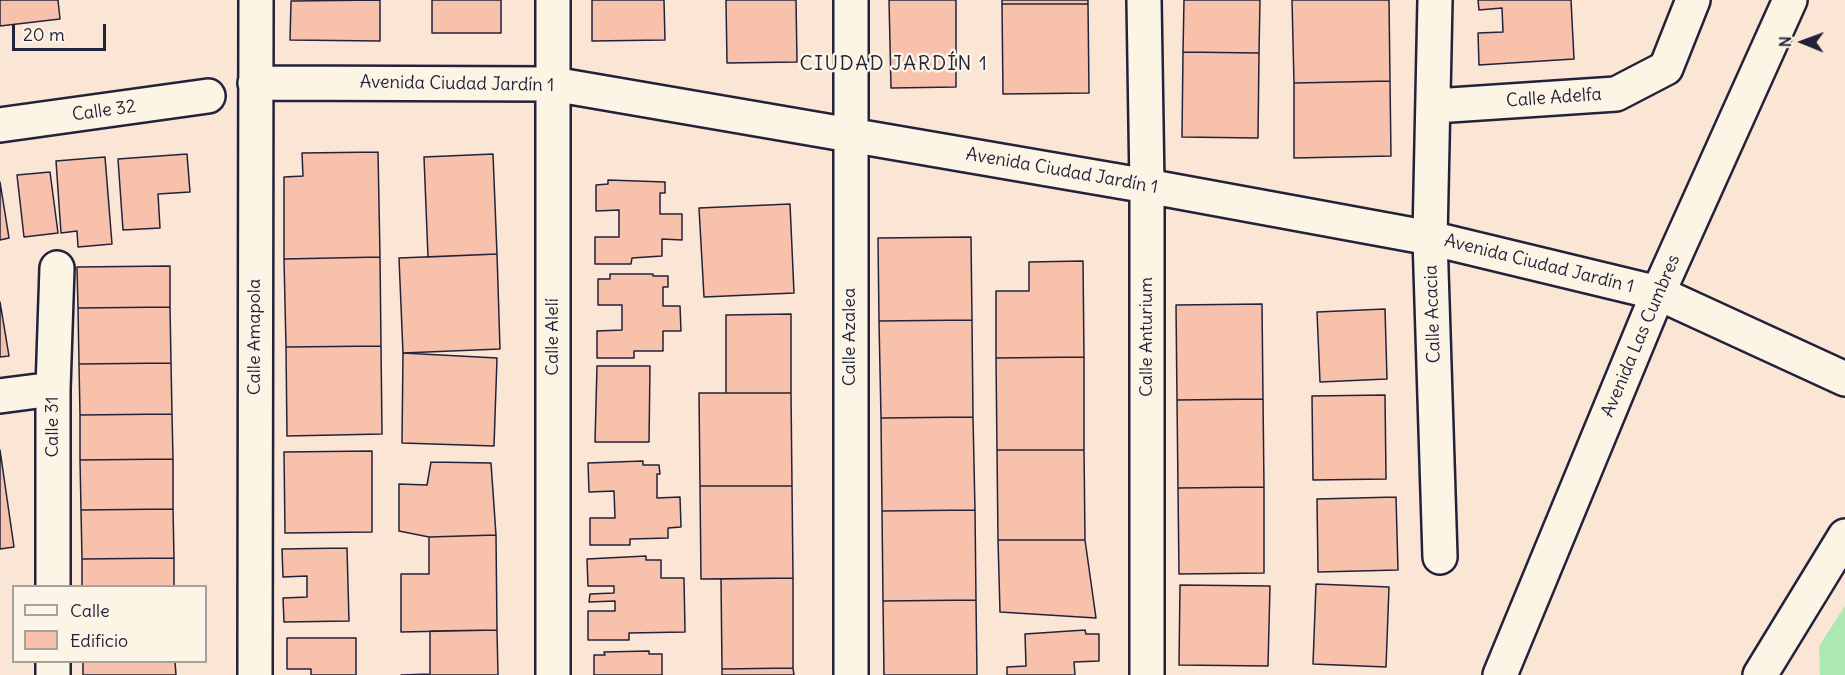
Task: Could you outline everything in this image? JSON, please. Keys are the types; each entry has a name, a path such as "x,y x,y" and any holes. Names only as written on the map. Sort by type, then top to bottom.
{"street":[{"name":"Calle Amapola","path":"255,675 256,0"},
{"name":"Calle Alelí","path":"553,0 553,675"},
{"name":"Calle Azalea","path":"851,0 851,675"},
{"name":"Calle Anturium","path":"1144,0 1147,186 1147,675"},
{"name":"Calle Acacia","path":"1435,0 1435,106 1430,238 1440,557"},
{"name":"Calle Adelfa","path":"1435,106 1616,94 1666,68 1693,0"},
{"name":"Avenida Las Cumbres","path":"1500,675 1658,293 1790,0"},
{"name":"Avenida Ciudad Jardín 1","path":"255,83 553,84 1147,186 1430,238 1658,293 1845,379"},
{"name":"Calle 32","path":"0,125 208,96"},
{"name":"Calle 31","path":"53,585 53,388 57,268"},
{"path":"0,396 53,388"},
{"path":"1767,673 1845,536"}],"green space":[{"path":"1845,606 1845,675 1820,675 1819,646"}],"building":[{"path":"0,0 58,0 60,19 0,26"},
{"path":"380,0 380,41 290,40 291,1"},
{"path":"432,0 501,0 501,33 432,33"},
{"path":"592,0 664,0 665,40 592,41"},
{"path":"726,0 796,0 797,62 727,63"},
{"path":"889,0 956,0 956,87 891,88"},
{"path":"1002,0 1088,0 1088,4 1002,4"},
{"path":"1184,0 1260,0 1259,53 1183,52"},
{"path":"1292,0 1389,0 1390,81 1294,83"},
{"path":"1478,0 1571,0 1574,59 1479,65 1478,33 1503,32 1502,8 1479,10"},
{"path":"1002,4 1088,4 1089,93 1003,94"},
{"path":"1183,52 1259,53 1258,138 1182,137"},
{"path":"1390,81 1391,156 1294,158 1294,83"},
{"path":"378,152 380,257 284,259 284,177 303,176 302,153"},
{"path":"187,154 190,192 158,194 160,228 123,230 118,159"},
{"path":"493,154 497,254 428,257 424,157"},
{"path":"105,157 112,244 78,247 77,231 61,233 56,161"},
{"path":"50,172 58,233 24,237 17,175"},
{"path":"608,180 665,182 665,193 660,193 660,214 682,214 682,240 662,239 662,256 632,258 631,264 595,264 595,237 619,237 619,210 596,211 596,185 608,184"},
{"path":"0,182 9,238 0,240"},
{"path":"790,204 794,293 704,297 699,208"},
{"path":"971,237 972,320 879,321 878,238"},
{"path":"497,254 500,349 403,353 399,258"},
{"path":"380,257 381,346 286,347 284,259"},
{"path":"1083,261 1084,357 996,358 996,291 1029,291 1029,262"},
{"path":"170,266 170,307 78,308 77,267"},
{"path":"610,274 668,276 668,287 663,287 663,306 680,306 681,331 663,331 663,351 634,351 634,358 597,358 597,331 622,330 622,305 598,305 598,279 610,279"},
{"path":"0,302 9,356 0,357"},
{"path":"1262,304 1263,399 1177,400 1176,305"},
{"path":"170,307 171,363 79,364 78,308"},
{"path":"1385,309 1387,379 1320,382 1317,312"},
{"path":"791,314 791,393 726,393 726,315"},
{"path":"972,320 973,417 881,418 879,321"},
{"path":"381,346 382,434 287,436 286,347"},
{"path":"403,353 497,358 494,446 402,443"},
{"path":"1084,357 1084,450 997,450 996,358"},
{"path":"171,363 172,414 80,415 79,364"},
{"path":"597,366 650,366 649,442 595,442"},
{"path":"699,393 791,393 792,486 700,486"},
{"path":"1385,395 1386,479 1313,480 1312,396"},
{"path":"1263,399 1264,487 1178,488 1177,400"},
{"path":"172,414 173,459 80,460 80,415"},
{"path":"973,417 975,510 882,511 881,418"},
{"path":"0,450 14,547 0,549"},
{"path":"997,450 1084,450 1085,540 998,540"},
{"path":"372,451 372,532 285,533 284,452"},
{"path":"173,459 173,509 81,510 80,460"},
{"path":"643,461 643,465 659,465 657,498 680,497 681,527 668,528 668,538 630,539 630,545 590,545 590,518 615,518 614,491 589,492 588,463"},
{"path":"431,462 491,463 496,535 429,537 399,531 399,484 427,485"},
{"path":"700,486 792,486 793,578 701,579"},
{"path":"1264,487 1264,573 1179,574 1178,488"},
{"path":"1396,497 1398,570 1318,572 1317,499"},
{"path":"173,509 174,558 82,559 81,510"},
{"path":"975,510 976,600 883,601 882,511"},
{"path":"496,535 497,630 401,632 401,574 429,574 429,537"},
{"path":"998,540 1085,540 1096,618 1000,612"},
{"path":"347,548 349,621 284,622 283,598 307,597 307,576 283,577 282,549"},
{"path":"646,556 646,560 661,560 661,578 684,578 685,632 629,633 629,640 588,640 588,611 615,611 615,601 589,602 590,594 614,593 614,586 588,586 587,559"},
{"path":"174,558 174,585 82,585 82,559"},
{"path":"793,578 793,668 722,669 721,579"},
{"path":"1316,584 1389,587 1386,667 1313,664"},
{"path":"1180,585 1270,586 1268,666 1179,665"},
{"path":"976,600 977,675 884,675 883,601"},
{"path":"497,630 498,675 401,675 430,674 430,631"},
{"path":"1085,630 1086,634 1099,634 1099,661 1074,662 1075,675 1007,675 1007,667 1026,666 1025,634"},
{"path":"287,638 356,638 356,675 311,675 311,669 287,669"},
{"path":"649,651 649,654 662,654 662,675 594,675 594,655 605,655 604,652"},
{"path":"83,663 175,663 176,675 83,675"},
{"path":"793,668 794,675 722,675 722,669"}],"district":[{"name":"CIUDAD JARDÍN 1","path":"894,64"}]}
